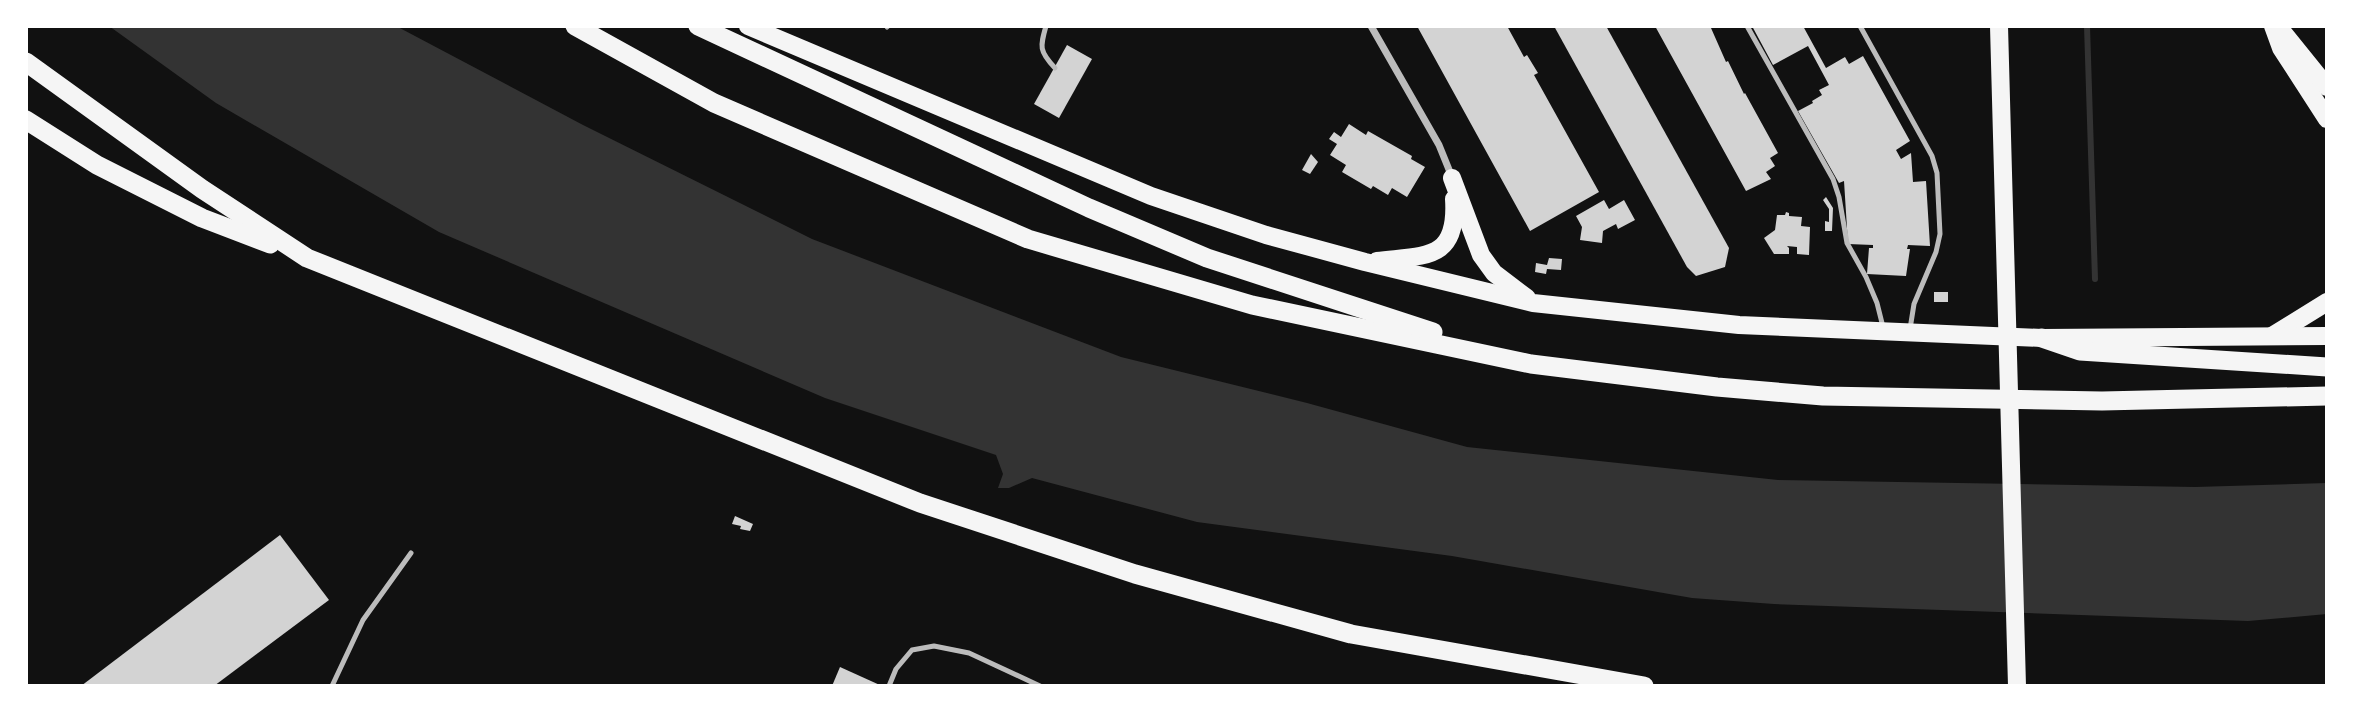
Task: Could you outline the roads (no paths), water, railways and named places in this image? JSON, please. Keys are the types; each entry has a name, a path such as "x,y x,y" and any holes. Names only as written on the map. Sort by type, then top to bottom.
{"highway":[{"path":"575,26 714,103 1028,239 1252,305 1531,364 1717,387 1823,396 2102,401 2327,396"},
{"path":"698,26 1067,198 1207,258 1531,364"},
{"path":"26,62 202,188 307,258"},
{"path":"26,120 97,165 202,218 920,503 1122,569 1351,634 1644,686"},
{"path":"2042,338 2080,351 2327,367"}],"main road":[{"path":"748,26 1151,195 1266,235 1533,303 1739,325 2042,338 2327,336"},
{"path":"1999,26 2017,686"},
{"path":"2276,26 2327,87"},
{"path":"2276,26 2281,48 2327,119"},
{"path":"1365,262 1426,255 1446,243 1453,230 1454,221 1452,178"},
{"path":"1452,178 1480,255 1494,273 1533,303"},
{"path":"2272,336 2327,302"}],"street":[{"path":"1371,26 1439,145 1452,178"}],"lane":[{"path":"1046,26 1041,46 1044,57 1055,68"},
{"path":"1747,26 1833,179 1847,243 1877,303 1884,331"},
{"path":"1860,26 1932,156 1937,173 1940,234 1936,252 1914,304 1910,332"},
{"path":"332,686 363,620 411,553"},
{"path":"889,686 896,669 912,650 934,646 969,653 1040,686"}],"waterway":[{"path":"2087,26 2095,279"}]}
